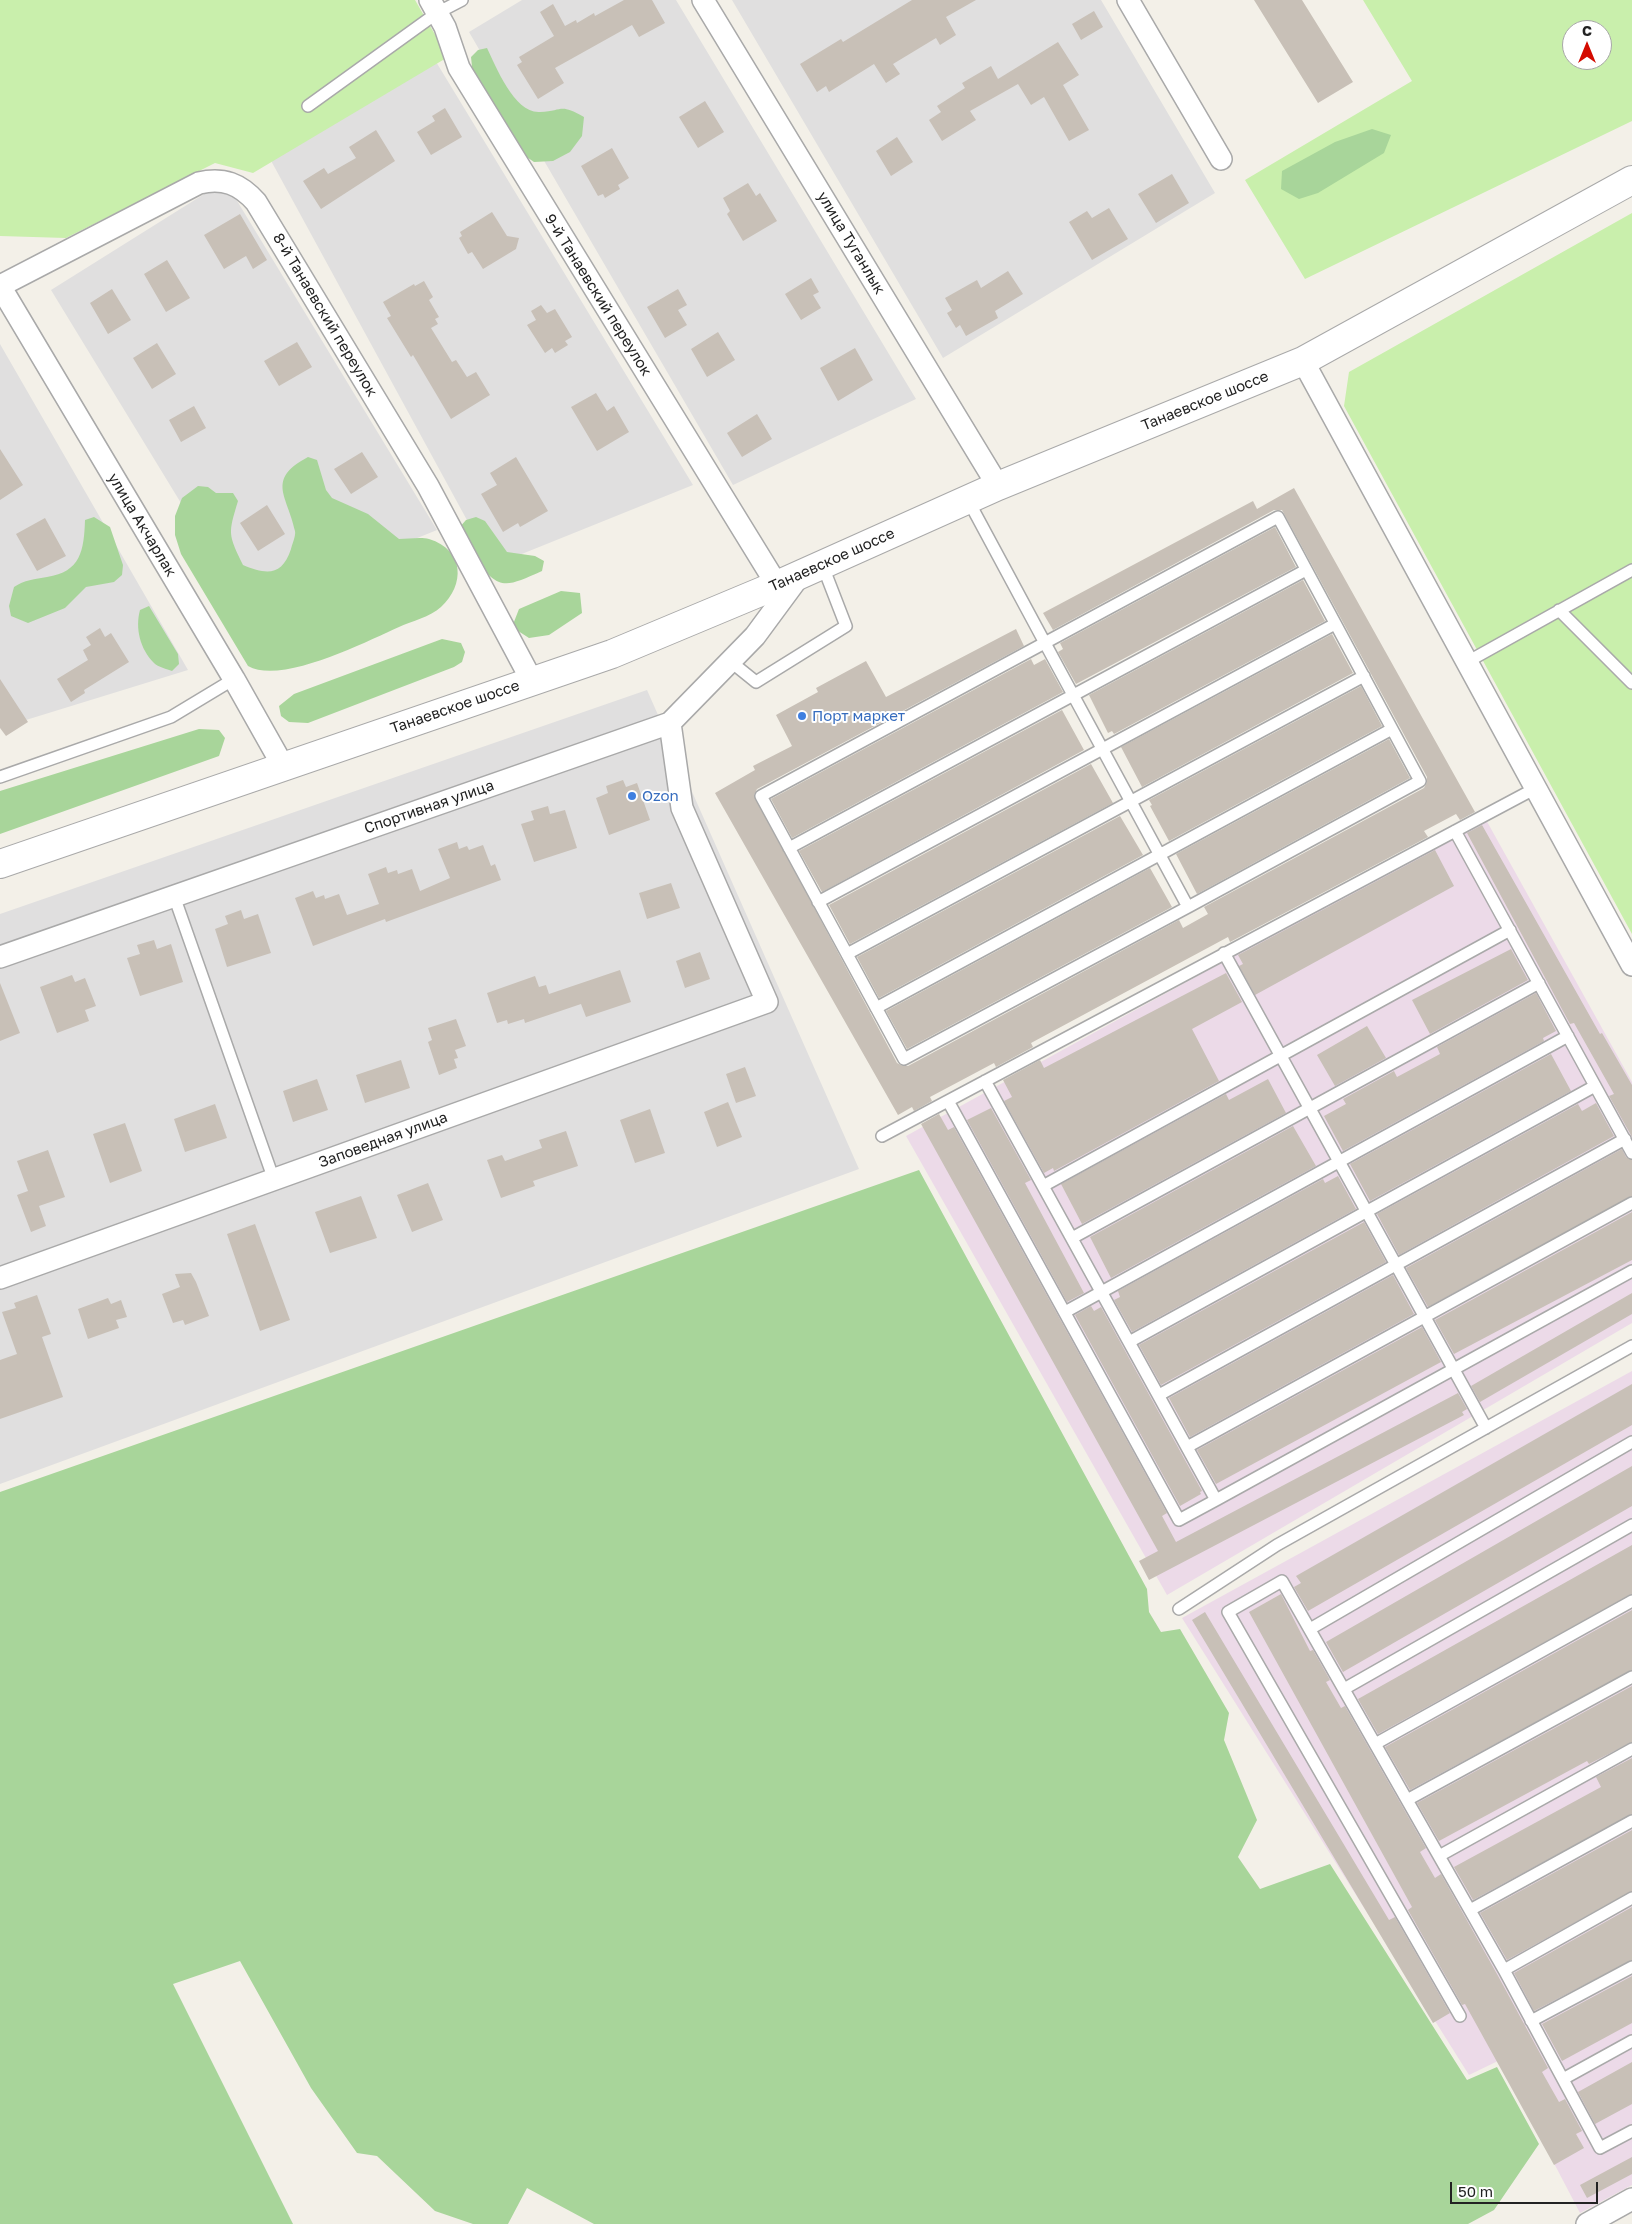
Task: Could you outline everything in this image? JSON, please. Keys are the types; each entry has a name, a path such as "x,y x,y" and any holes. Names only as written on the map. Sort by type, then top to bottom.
{"street":[{"name":"улица Туганлык","path":"703,0 998,486"},
{"path":"1128,0 1221,159"},
{"name":"9-й Танаевский переулок","path":"433,6 445,27 459,68 776,585"},
{"name":"Танаевское шоссе","path":"0,864 612,654 776,585 998,486 1303,361 1632,180"},
{"name":"8-й Танаевский переулок","path":"0,286 199,183 222,181 235,184 247,192 256,202 428,486 532,681"},
{"name":"улица Акчарлак","path":"0,286 234,679 283,766"},
{"path":"1303,361 1632,965"},
{"name":"Спортивная улица","path":"0,956 670,722 755,636 812,569"},
{"name":"Заповедная улица","path":"0,1278 767,1002 682,808 670,722"},
{"path":"1587,2224 1632,2199"}],"lane":[{"path":"308,106 433,6 462,0"},
{"path":"968,500 1188,907"},
{"path":"1278,517 1420,782 904,1059 761,796 1045,642 1278,517"},
{"path":"730,661 756,682 846,626 812,569"},
{"path":"789,848 1306,570"},
{"path":"1467,662 1632,570"},
{"path":"1559,610 1632,683"},
{"path":"818,902 1335,624"},
{"path":"847,954 1364,676"},
{"path":"0,777 171,717 234,679"},
{"path":"876,1008 1392,730"},
{"path":"882,1136 1536,788"},
{"path":"1455,831 1632,1153"},
{"path":"174,896 274,1180"},
{"path":"1043,1186 1510,930"},
{"path":"1224,953 1486,1428"},
{"path":"1072,1238 1539,983"},
{"path":"1065,1312 1568,1036"},
{"path":"986,1081 1216,1500"},
{"path":"1129,1342 1595,1086"},
{"path":"948,1100 1179,1520 1632,1271"},
{"path":"1159,1395 1625,1139"},
{"path":"1187,1447 1632,1203"},
{"path":"1179,1609 1277,1545 1632,1346"},
{"path":"1310,1629 1632,1442"},
{"path":"1344,1689 1632,1524"},
{"path":"1460,2016 1228,1612 1282,1581 1504,1970 1600,2148 1632,2131"},
{"path":"1375,1744 1632,1601"},
{"path":"1407,1800 1632,1677"},
{"path":"1439,1856 1632,1749"},
{"path":"1470,1910 1632,1820"},
{"path":"1504,1970 1632,1898"},
{"path":"1531,2021 1632,1966"},
{"path":"1562,2079 1632,2041"}],"shaded area":[{"path":"522,0 676,0 916,399 733,485 469,32"},
{"path":"732,0 1101,0 1215,193 943,358"},
{"path":"424,42 693,485 492,566 263,146"},
{"path":"225,181 437,530 245,608 51,290"},
{"path":"0,344 188,670 0,728"},
{"path":"647,690 859,1169 0,1484 0,914"},
{"path":"1485,818 1632,1082 1632,1323 1167,1595 906,1136"},
{"path":"1632,1371 1632,2185 1580,2213 1500,2060 1469,2075 1182,1618"}],"green space":[{"path":"0,0 415,0 448,57 253,173 215,163 66,238 0,236"},
{"path":"1363,0 1632,0 1632,121 1305,279 1245,180 1412,81"},
{"path":"487,48 508,88 522,106 531,111 540,112 565,109 584,117 582,136 570,152 553,161 534,162 518,151 473,76 471,57 478,50"},
{"path":"1372,129 1391,135 1384,153 1318,193 1299,199 1281,189 1282,171 1335,142"},
{"path":"1632,213 1632,672 1630,675 1632,678 1632,934 1344,406 1349,372"},
{"path":"308,457 317,460 326,490 332,498 368,514 399,539 426,538 441,544 455,560 458,569 457,579 449,598 441,607 426,616 324,659 281,670 263,670 248,666 181,554 175,535 175,516 182,498 198,486 208,487 216,493 233,493 238,501 232,521 231,534 234,547 243,565 259,571 278,569 287,558 295,533 285,498 283,481 287,473 295,465"},
{"path":"94,517 110,527 123,565 122,575 114,582 86,587 65,608 28,623 11,616 9,606 14,587 26,581 58,574 74,565 82,550 85,520"},
{"path":"476,517 485,521 507,552 535,556 544,561 542,571 510,583 496,581 489,576 466,546 459,528 466,520"},
{"path":"561,591 580,593 582,613 549,635 529,638 512,627 519,609"},
{"path":"149,606 178,654 179,664 172,671 154,663 142,645 138,624 140,610"},
{"path":"442,639 461,643 465,652 462,662 454,667 308,723 289,722 281,716 279,706 294,694"},
{"path":"199,729 219,730 225,738 219,756 0,834 0,791"},
{"path":"919,1170 1147,1589 1149,1612 1161,1632 1180,1629 1229,1713 1224,1740 1257,1820 1238,1857 1260,1889 1330,1864 1467,2080 1497,2067 1539,2144 1494,2210 1468,2224 594,2224 527,2188 508,2224 473,2224 435,2211 377,2156 357,2153 311,2088 240,1961 173,1984 293,2224 0,2224 0,1492"}],"building":[{"path":"624,0 652,0 665,23 639,37 632,25 555,68 564,83 538,99 517,65 522,62 519,57 554,36 540,12 553,4 565,26 576,20 577,23 594,13 595,16"},
{"path":"912,0 976,0 946,17 956,35 940,45 936,38 893,64 900,74 886,83 874,64 829,92 826,86 817,92 800,64 841,39 843,42"},
{"path":"1254,0 1302,0 1353,82 1318,103"},
{"path":"1094,11 1103,27 1081,40 1072,24"},
{"path":"1058,42 1079,75 1063,85 1089,130 1069,141 1044,97 1031,105 1018,84 970,111 976,120 942,141 929,120 941,112 937,106 965,88 962,83 991,66 998,79"},
{"path":"705,101 724,132 698,148 679,117"},
{"path":"445,108 462,137 431,155 417,132 435,121 432,116"},
{"path":"376,130 395,161 321,209 303,181 324,168 328,174 356,158 349,147"},
{"path":"897,137 913,162 891,176 876,151"},
{"path":"612,148 629,178 618,185 620,189 605,198 603,194 598,196 581,166"},
{"path":"1172,174 1189,203 1156,223 1138,194"},
{"path":"748,183 756,196 760,193 777,221 743,241 727,214 730,211 723,198"},
{"path":"1109,208 1128,239 1092,260 1069,222 1087,211 1092,218"},
{"path":"492,212 507,236 519,238 516,249 483,269 472,252 468,254 459,238 462,236 460,232"},
{"path":"240,214 267,260 253,269 246,256 224,269 204,235"},
{"path":"167,260 190,298 166,312 144,274"},
{"path":"1008,271 1023,294 995,311 998,318 966,336 960,325 956,328 947,313 952,310 945,298 977,280 981,288"},
{"path":"811,278 819,292 813,295 821,308 801,320 785,294"},
{"path":"424,281 433,297 429,300 439,317 435,319 438,324 431,328 452,362 456,360 467,377 476,372 490,395 451,419 413,355 411,357 387,318 391,316 383,302 414,284 415,286"},
{"path":"112,289 131,320 108,334 90,303"},
{"path":"678,289 687,305 678,310 687,325 665,338 647,307"},
{"path":"541,305 547,313 555,309 572,337 565,341 568,345 555,353 552,348 545,353 527,325 536,320 531,311"},
{"path":"718,332 735,360 707,377 691,349"},
{"path":"297,342 312,367 279,386 264,361"},
{"path":"157,343 176,374 152,389 133,358"},
{"path":"855,348 873,380 838,401 820,368"},
{"path":"596,393 607,411 614,406 629,432 597,451 571,407"},
{"path":"194,406 206,428 181,442 169,420"},
{"path":"757,414 772,439 742,457 727,433"},
{"path":"0,449 23,485 0,500"},
{"path":"362,452 378,477 351,494 334,469"},
{"path":"516,457 548,511 520,527 518,523 503,532 481,494 497,485 490,473"},
{"path":"1294,488 1475,812 1460,820 1456,814 1424,831 1428,837 1230,942 1228,937 1031,1043 1033,1047 996,1067 994,1063 930,1097 932,1101 914,1111 912,1107 898,1115 715,793 755,770 753,766 792,746 776,715 818,692 816,688 866,661 886,697 1016,629 1024,646 757,789 754,795 897,1063 908,1066 1179,920 1183,928 1208,914 1204,907 1424,788 1427,777 1282,510 1274,510 1053,630 1043,613 1253,501 1257,509"},
{"path":"267,505 285,534 258,551 240,523"},
{"path":"45,518 66,556 37,571 16,534"},
{"path":"1275,527 1296,567 1076,684 1058,652 1063,649 1060,643"},
{"path":"1303,580 1325,621 1114,734 1112,731 1108,733 1089,695"},
{"path":"100,628 105,637 111,633 129,662 84,690 85,693 71,702 57,679 88,660 83,650 91,645 86,637"},
{"path":"1332,634 1353,673 1142,787 1121,747"},
{"path":"1031,659 1034,665 1045,659 1063,692 792,838 771,799"},
{"path":"0,679 28,722 6,736 0,728"},
{"path":"1361,686 1382,726 1169,841 1150,806 1152,805 1149,800"},
{"path":"1062,710 1084,750 822,892 799,851"},
{"path":"1389,739 1410,778 1197,894 1176,854"},
{"path":"1091,764 1113,803 850,944 829,905"},
{"path":"623,780 626,787 637,783 650,820 609,835 596,798 608,793 606,786"},
{"path":"548,806 550,814 565,810 577,848 534,862 521,824 534,820 531,811"},
{"path":"1120,816 1143,855 879,998 857,957"},
{"path":"1482,825 1600,1034 1602,1033 1632,1085 1632,1137 1609,1096 1614,1094 1574,1023 1570,1024 1467,833"},
{"path":"457,842 459,849 467,846 469,850 483,845 491,866 495,864 501,880 386,922 385,919 313,946 295,898 313,891 316,898 324,895 325,899 339,894 347,915 379,904 368,874 386,867 388,873 397,870 398,874 412,869 420,891 450,878 438,849"},
{"path":"1435,850 1454,886 1255,995 1239,966 1243,964 1238,955"},
{"path":"1150,868 1172,907 907,1049 886,1011"},
{"path":"671,883 680,908 647,919 639,893"},
{"path":"241,910 244,919 258,914 271,953 227,967 215,929 228,924 225,916"},
{"path":"154,940 157,949 171,944 183,982 140,996 127,958 140,954 137,945"},
{"path":"1511,949 1528,980 1430,1034 1412,1000"},
{"path":"700,952 710,979 685,988 676,961"},
{"path":"620,970 631,1002 586,1017 581,1004 525,1023 524,1019 508,1024 507,1020 497,1023 487,993 535,976 539,987 546,985 549,994"},
{"path":"1226,973 1242,1002 1192,1029 1219,1081 1054,1171 1053,1168 1044,1173 1004,1101 1012,1097 1003,1080 1040,1060 1044,1068"},
{"path":"72,975 75,982 85,978 96,1006 85,1010 89,1021 57,1033 40,987"},
{"path":"0,983 20,1033 0,1041"},
{"path":"1536,993 1556,1031 1543,1038 1544,1041 1343,1151 1324,1116 1346,1104 1343,1099 1394,1071 1397,1077 1440,1054 1437,1047"},
{"path":"456,1019 466,1046 455,1050 458,1058 454,1059 457,1068 439,1075 428,1042 432,1040 428,1028"},
{"path":"1367,1026 1386,1058 1335,1086 1317,1055"},
{"path":"1551,1054 1571,1091 1370,1201 1350,1164"},
{"path":"401,1060 410,1088 365,1103 356,1075"},
{"path":"745,1067 756,1096 736,1103 726,1074"},
{"path":"317,1079 328,1110 293,1122 283,1091"},
{"path":"1268,1079 1286,1113 1082,1224 1061,1184 1226,1094 1229,1100"},
{"path":"728,1102 742,1137 717,1147 704,1112"},
{"path":"1596,1103 1614,1136 1399,1255 1377,1214 1578,1104 1582,1111"},
{"path":"215,1104 227,1138 185,1152 174,1119"},
{"path":"991,1108 1031,1180 1025,1183 1084,1293 1067,1302 967,1120"},
{"path":"650,1109 665,1153 635,1163 620,1120"},
{"path":"939,1114 948,1130 954,1127 1167,1513 1162,1516 1176,1542 1458,1393 1467,1409 1462,1412 1464,1415 1149,1580 1139,1561 1158,1551 921,1124"},
{"path":"125,1123 142,1171 110,1183 93,1134"},
{"path":"1293,1126 1316,1166 1111,1278 1090,1237"},
{"path":"566,1131 578,1166 533,1181 535,1186 501,1198 487,1160 502,1155 505,1161 542,1148 539,1140"},
{"path":"1622,1149 1626,1157 1632,1160 1632,1196 1428,1307 1406,1268"},
{"path":"48,1150 65,1197 39,1206 46,1226 31,1232 17,1195 28,1191 17,1161"},
{"path":"1338,1176 1356,1209 1132,1332 1114,1300 1120,1297 1118,1291 1323,1179 1325,1183"},
{"path":"428,1183 443,1220 412,1232 397,1195"},
{"path":"361,1196 377,1238 330,1253 315,1212"},
{"path":"1632,1212 1632,1260 1454,1354 1435,1320"},
{"path":"1364,1222 1386,1262 1161,1385 1139,1345"},
{"path":"255,1224 290,1320 260,1331 227,1234"},
{"path":"191,1273 209,1316 185,1325 183,1320 173,1323 162,1294 180,1287 175,1274"},
{"path":"1393,1275 1414,1314 1190,1437 1169,1398"},
{"path":"1632,1293 1632,1314 1480,1402 1471,1386"},
{"path":"37,1295 51,1334 42,1337 63,1397 0,1419 0,1360 17,1354 2,1312 16,1308 14,1303"},
{"path":"108,1298 111,1304 121,1300 127,1317 116,1320 119,1328 88,1339 78,1309"},
{"path":"1091,1306 1094,1311 1101,1307 1202,1491 1200,1492 1201,1494 1180,1506 1075,1315"},
{"path":"1422,1327 1441,1362 1216,1484 1197,1450"},
{"path":"1632,1384 1632,1425 1308,1611 1294,1587 1301,1583 1296,1576"},
{"path":"1632,1466 1632,1506 1343,1672 1326,1642"},
{"path":"1632,1545 1632,1594 1378,1734 1358,1699"},
{"path":"1281,1594 1310,1651 1313,1650 1330,1680 1326,1682 1341,1708 1345,1706 1426,1848 1420,1852 1435,1878 1441,1874 1497,1974 1548,2068 1542,2072 1559,2102 1565,2099 1582,2131 1576,2134 1584,2148 1554,2165 1465,2004 1462,2005 1408,1910 1412,1907 1249,1612"},
{"path":"1632,1610 1632,1670 1410,1790 1385,1747"},
{"path":"1205,1612 1389,1920 1395,1917 1450,2013 1433,2023 1192,1620"},
{"path":"1632,1686 1632,1742 1589,1764 1587,1761 1439,1841 1417,1803"},
{"path":"1632,1758 1632,1814 1473,1900 1454,1867 1601,1787 1596,1777"},
{"path":"1632,1830 1632,1891 1507,1960 1480,1913"},
{"path":"1632,1907 1632,1960 1534,2011 1514,1973"},
{"path":"1632,1976 1632,2023 1562,2061 1542,2024"},
{"path":"1632,2062 1632,2104 1595,2124 1578,2092"},
{"path":"1632,2157 1632,2174 1587,2198 1580,2185"}],"place":[{"name":"Порт маркет","path":"802,716"},
{"name":"Ozon","path":"632,796"}]}
